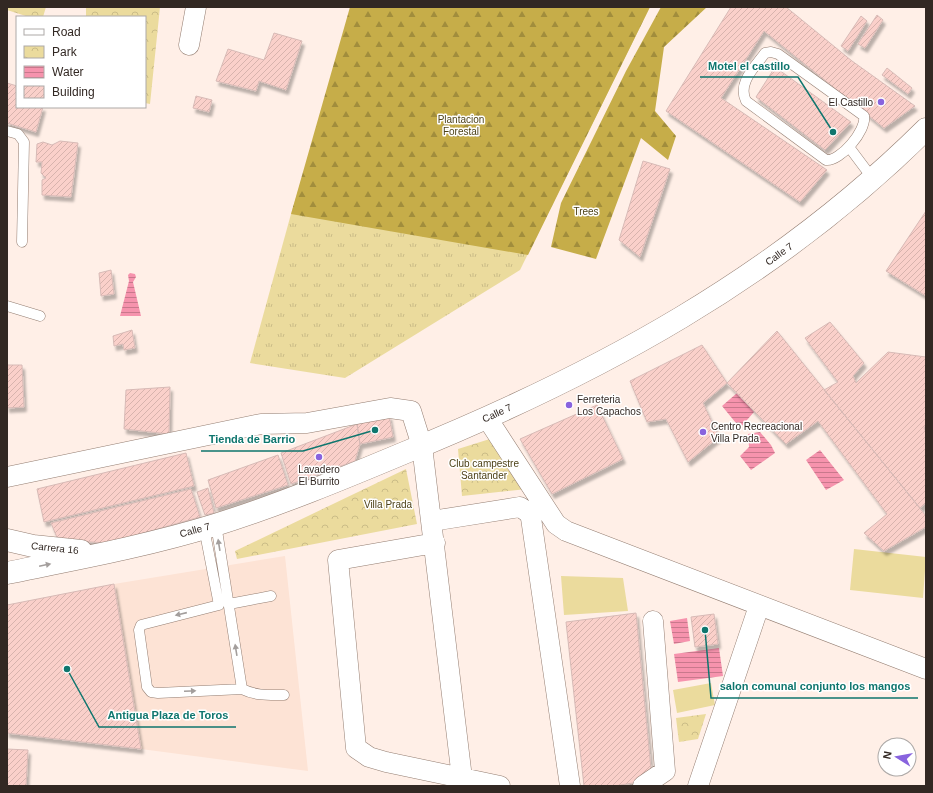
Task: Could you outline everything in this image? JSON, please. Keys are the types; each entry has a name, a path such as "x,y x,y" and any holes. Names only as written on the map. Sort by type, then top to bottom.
{"street":[{"path":"189,45 196,7"},
{"name":"Calle 7","path":"7,573 104,553 210,526 321,488 487,418 642,341 704,306 810,232 873,179 926,129"},
{"path":"7,477 261,424 307,423 390,408 411,411 422,446 462,778"},
{"path":"487,418 556,524 566,531 926,669"},
{"path":"432,521 520,507 529,513 531,518 570,786"},
{"name":"Carrera 16","path":"7,540 33,546 104,553"},
{"path":"434,543 338,560 356,748 369,757 386,762 500,786"},
{"path":"698,786 759,606"},
{"path":"643,786 665,771 652,621"}],"lane":[{"path":"765,53 778,54 864,116 864,125 849,147 834,159 826,160 746,101 742,93 743,84 765,53"},
{"path":"7,131 18,134 24,142 22,242"},
{"path":"849,147 873,179"},
{"path":"7,306 40,316"},
{"path":"210,526 229,604 242,689"},
{"path":"210,526 219,606 141,624 139,630 147,687 151,692 158,693 242,689 252,694 261,696 284,694"},
{"path":"229,604 272,596"}],"shaded area":[{"path":"285,556 308,771 141,749 114,584"}],"green space":[{"path":"7,7 46,7 43,16 26,16 7,10"},
{"path":"86,7 160,7 150,104 146,103 146,16 86,16"},
{"name":"Plantacion Forestal","path":"350,7 650,7 528,255 291,214"},
{"name":"Plantacion Forestal","path":"354,7 650,7 520,270 345,378 250,363 291,214"},
{"name":"Trees","path":"661,7 707,7 664,47 655,111 676,136 668,160 641,138 596,259 551,247 561,203 626,71"},
{"name":"Club campestre Santander","path":"493,438 527,489 462,496 458,449"},
{"name":"Villa Prada","path":"406,469 417,524 237,559 235,551"},
{"path":"854,549 926,557 923,598 850,590"},
{"path":"561,576 623,578 628,611 564,615"},
{"path":"711,683 715,705 677,713 673,690"},
{"path":"706,714 698,739 679,742 676,718"}],"water":[{"path":"130,273 135,274 136,277 133,282 141,316 120,316 129,281 128,275"},
{"path":"737,393 754,412 740,428 722,406"},
{"path":"760,432 771,445 775,453 751,470 740,456 749,447 748,434"},
{"path":"820,450 844,480 826,490 806,460"},
{"path":"687,618 690,641 674,644 670,621"},
{"path":"719,648 723,676 678,682 674,654"}],"building":[{"name":"El Castillo","path":"731,7 786,7 852,61 915,106 884,128 764,31 721,98 827,170 800,202 666,111"},
{"path":"877,15 883,20 865,48 858,44"},
{"path":"861,16 867,21 848,51 841,46"},
{"path":"274,33 302,41 286,90 259,81 256,91 216,81 228,49 264,60"},
{"path":"775,67 851,122 825,150 756,97"},
{"path":"887,68 912,88 908,94 882,75"},
{"path":"7,83 16,86 16,108 43,108 36,132 7,123"},
{"path":"196,96 212,100 209,112 193,108"},
{"path":"60,141 78,143 71,197 42,195 42,180 46,178 41,173 42,162 36,162 37,144 43,142 52,145"},
{"path":"643,161 670,169 640,257 619,240"},
{"path":"926,211 926,296 886,271"},
{"path":"111,270 114,294 101,296 99,273"},
{"path":"830,322 864,363 853,376 856,383 888,352 926,357 926,425 924,428 926,432 926,503 920,508 824,390 838,382 805,338"},
{"path":"132,330 135,348 124,350 123,344 114,346 113,336"},
{"path":"777,331 926,516 926,527 884,551 864,533 887,514 818,421 786,444 727,383"},
{"path":"702,345 727,383 703,403 719,437 688,462 666,419 647,422 630,381"},
{"path":"7,365 22,365 24,407 7,408"},
{"path":"170,387 169,434 124,429 126,390"},
{"path":"597,405 623,459 552,494 520,439"},
{"path":"389,415 393,437 360,444 357,424"},
{"name":"Lavadero El Burrito","path":"357,424 360,444 355,461 291,484 281,453"},
{"path":"186,453 194,486 44,522 37,489"},
{"path":"278,455 288,485 216,508 208,480"},
{"path":"208,488 214,513 205,515 197,492"},
{"path":"191,489 200,517 108,543 58,540 51,523"},
{"path":"114,584 141,749 7,733 7,605"},
{"path":"636,613 652,780 614,786 584,786 566,622"},
{"path":"714,614 718,644 695,647 691,617"},
{"path":"7,749 28,750 26,786 7,786"}],"place":[{"name":"El Castillo","path":"881,102"},
{"name":"Motel el castillo","path":"833,132"},
{"name":"Ferreteria Los Capachos","path":"569,405"},
{"name":"Tienda de Barrio","path":"375,430"},
{"name":"Centro Recreacional Villa Prada","path":"703,432"},
{"name":"Lavadero El Burrito","path":"319,457"},
{"name":"salon comunal conjunto los mangos","path":"705,630"},
{"name":"Antigua Plaza de Toros","path":"67,669"}]}
